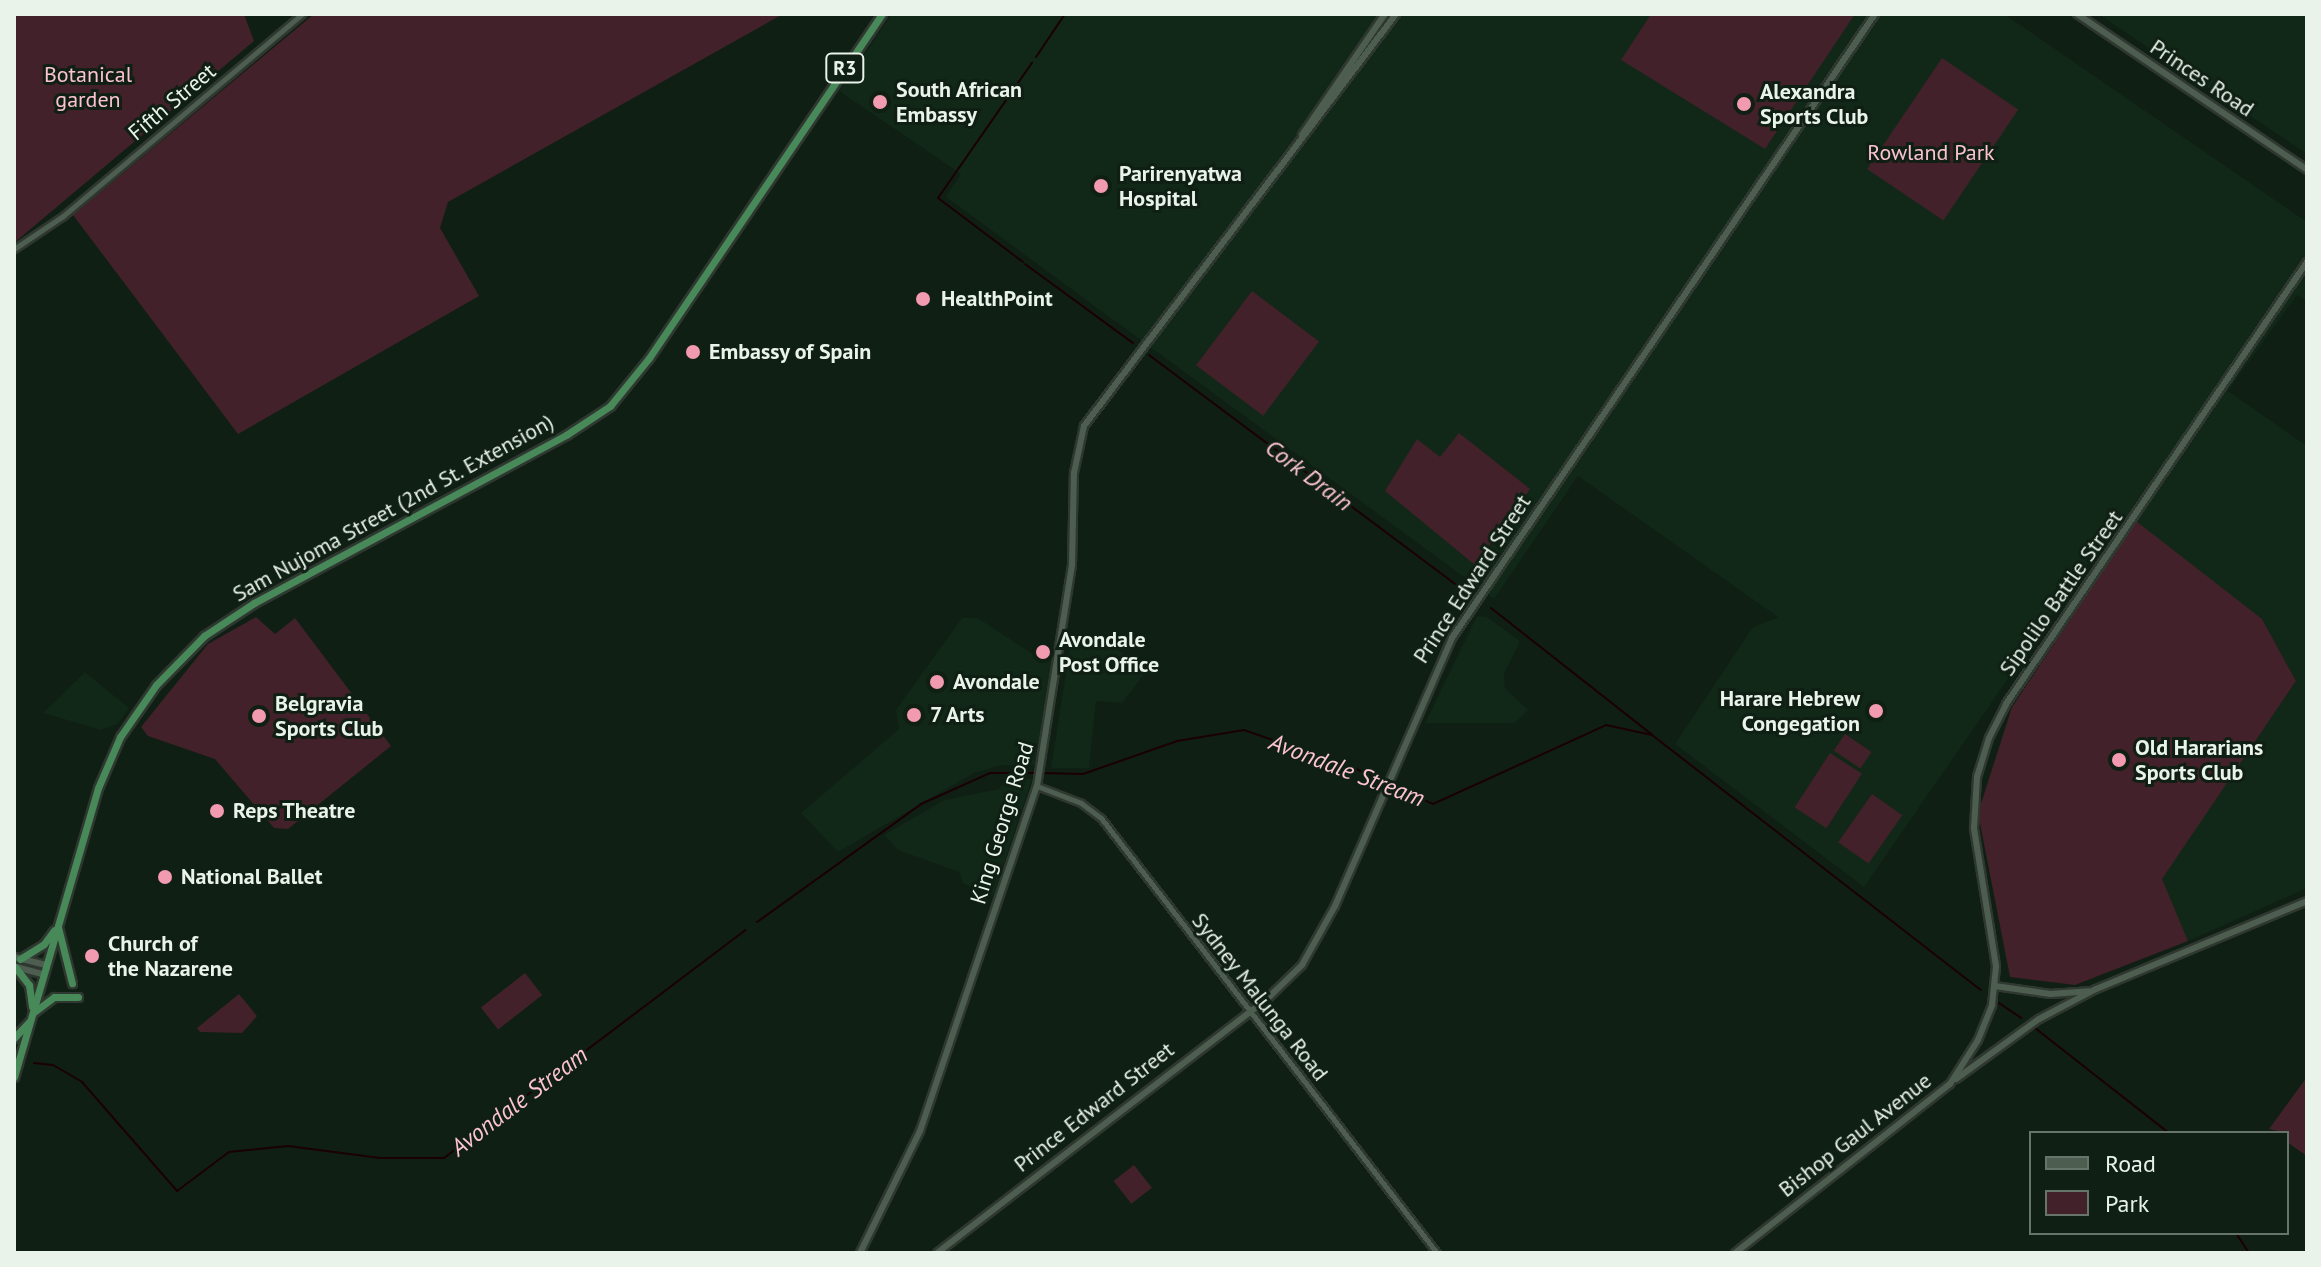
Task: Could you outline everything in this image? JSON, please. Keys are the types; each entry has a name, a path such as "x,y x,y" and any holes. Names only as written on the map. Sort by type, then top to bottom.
{"highway":[{"name":"Sam Nujoma Street (2nd St. Extension)","path":"14,1077 106,769 142,703 174,664 254,603 566,435 610,406 649,358 882,14"},
{"path":"17,958 44,944 57,925"},
{"path":"57,925 72,983"},
{"path":"15,967 31,991 31,1018"},
{"path":"14,1038 54,997 78,997"}],"main road":[{"path":"1292,152 1385,14"},
{"path":"1292,152 1396,14"},
{"name":"Prince Edward Street","path":"937,1253 1251,1010 1291,977 1311,952 1452,638 1875,14"},
{"name":"Princes Road","path":"2077,14 2307,170"},
{"name":"King George Road","path":"860,1252 920,1131 1037,786 1072,565 1080,439 1095,407 1292,152"},
{"name":"Sipolilo Battle Street","path":"1995,986 1995,936 1974,828 1977,777 1989,738 2006,704 2307,262"},
{"path":"1950,1084 2039,1019 2096,989 2307,901"},
{"path":"17,958 45,965"},
{"path":"15,967 43,974"},
{"path":"1995,986 2060,994 2096,989"},
{"name":"Bishop Gaul Avenue","path":"1735,1253 1950,1084 1987,1022 1995,986"}],"street":[{"name":"Fifth Street","path":"14,249 63,216 302,14"},
{"name":"Sydney Malunga Road","path":"1037,786 1081,803 1101,818 1437,1253"}],"shaded area":[{"path":"892,14 2004,14 2307,222 2307,301 2297,295 2228,391 2307,446 2307,888 2188,941 2161,879 2296,681 2262,619 2122,514 1864,887 1675,744 1753,627 1778,617 1578,476 1494,599 946,197 961,174 839,91"},
{"path":"2098,14 2307,14 2307,154"},
{"path":"1477,616 1487,617 1520,641 1504,674 1505,688 1528,710 1515,723 1425,723"},
{"path":"962,618 978,618 1034,655 1054,658 1035,765 1002,765 974,773 838,852 801,813 899,729 896,710"},
{"path":"1072,634 1107,641 1146,672 1122,703 1096,701 1089,768 1051,768"},
{"path":"85,672 129,708 118,724 101,730 43,713"},
{"path":"1006,777 1032,779 993,896 963,883 959,872 898,850 884,835 944,800 999,789"}],"green space":[{"name":"Botanical garden","path":"14,14 244,14 254,41 14,243"},
{"path":"314,14 783,14 448,202 440,228 479,296 238,434 73,215"},
{"name":"Alexandra Sports Club","path":"1651,14 1855,14 1765,149 1621,60"},
{"name":"Rowland Park","path":"1942,58 2018,109 1943,221 1867,169"},
{"path":"1252,291 1319,342 1263,416 1196,365"},
{"path":"1459,433 1530,489 1475,565 1385,491 1417,439 1440,457"},
{"name":"Old Hararians Sports Club","path":"2136,521 2262,619 2296,681 2162,879 2188,941 2075,985 2010,977 1978,813 2012,707"},
{"name":"Belgravia Sports Club","path":"256,617 275,634 295,618 391,746 288,829 274,828 215,759 148,736 141,727 208,644"},
{"path":"1845,734 1872,752 1860,768 1834,751"},
{"path":"1830,753 1862,774 1826,828 1795,808"},
{"path":"1872,794 1902,815 1868,864 1838,842"},
{"path":"525,973 542,995 498,1030 481,1007"},
{"path":"239,994 257,1016 242,1033 200,1032 197,1028"},
{"path":"2307,1077 2307,1156 2289,1143 2289,1131 2269,1129"},
{"path":"1134,1165 1152,1188 1131,1204 1114,1181"}],"waterway":[{"name":"Cork Drain","path":"1036,57 1065,14"},
{"name":"Cork Drain","path":"1023,262 938,198 1032,63"},
{"name":"Cork Drain","path":"1025,264 1133,343"},
{"name":"Cork Drain","path":"1149,355 1469,594"},
{"name":"Cork Drain","path":"1491,608 1651,734"},
{"name":"Avondale Stream","path":"1041,773 1083,774 1177,741 1244,730 1356,769 1433,804 1606,725 1652,735 1981,990"},
{"name":"Avondale Stream","path":"757,922 921,804 990,773 1035,773"},
{"name":"Avondale Stream","path":"34,1063 53,1065 82,1082 177,1191 229,1152 288,1146 380,1158 444,1158 746,930"},
{"name":"Avondale Stream","path":"1999,1003 2021,1018"},
{"name":"Avondale Stream","path":"2035,1028 2166,1131"},
{"name":"Avondale Stream","path":"2237,1235 2249,1253"}],"place":[{"name":"South African Embassy","path":"880,102"},
{"name":"Alexandra Sports Club","path":"1744,104"},
{"name":"Parirenyatwa Hospital","path":"1101,186"},
{"name":"HealthPoint","path":"923,299"},
{"name":"Embassy of Spain","path":"693,352"},
{"name":"Avondale Post Office","path":"1043,652"},
{"name":"Avondale","path":"937,682"},
{"name":"Harare Hebrew Congegation","path":"1876,711"},
{"name":"7 Arts","path":"914,715"},
{"name":"Belgravia Sports Club","path":"259,716"},
{"name":"Old Hararians Sports Club","path":"2119,760"},
{"name":"Reps Theatre","path":"217,811"},
{"name":"National Ballet","path":"165,877"},
{"name":"Church of the Nazarene","path":"92,956"}]}
